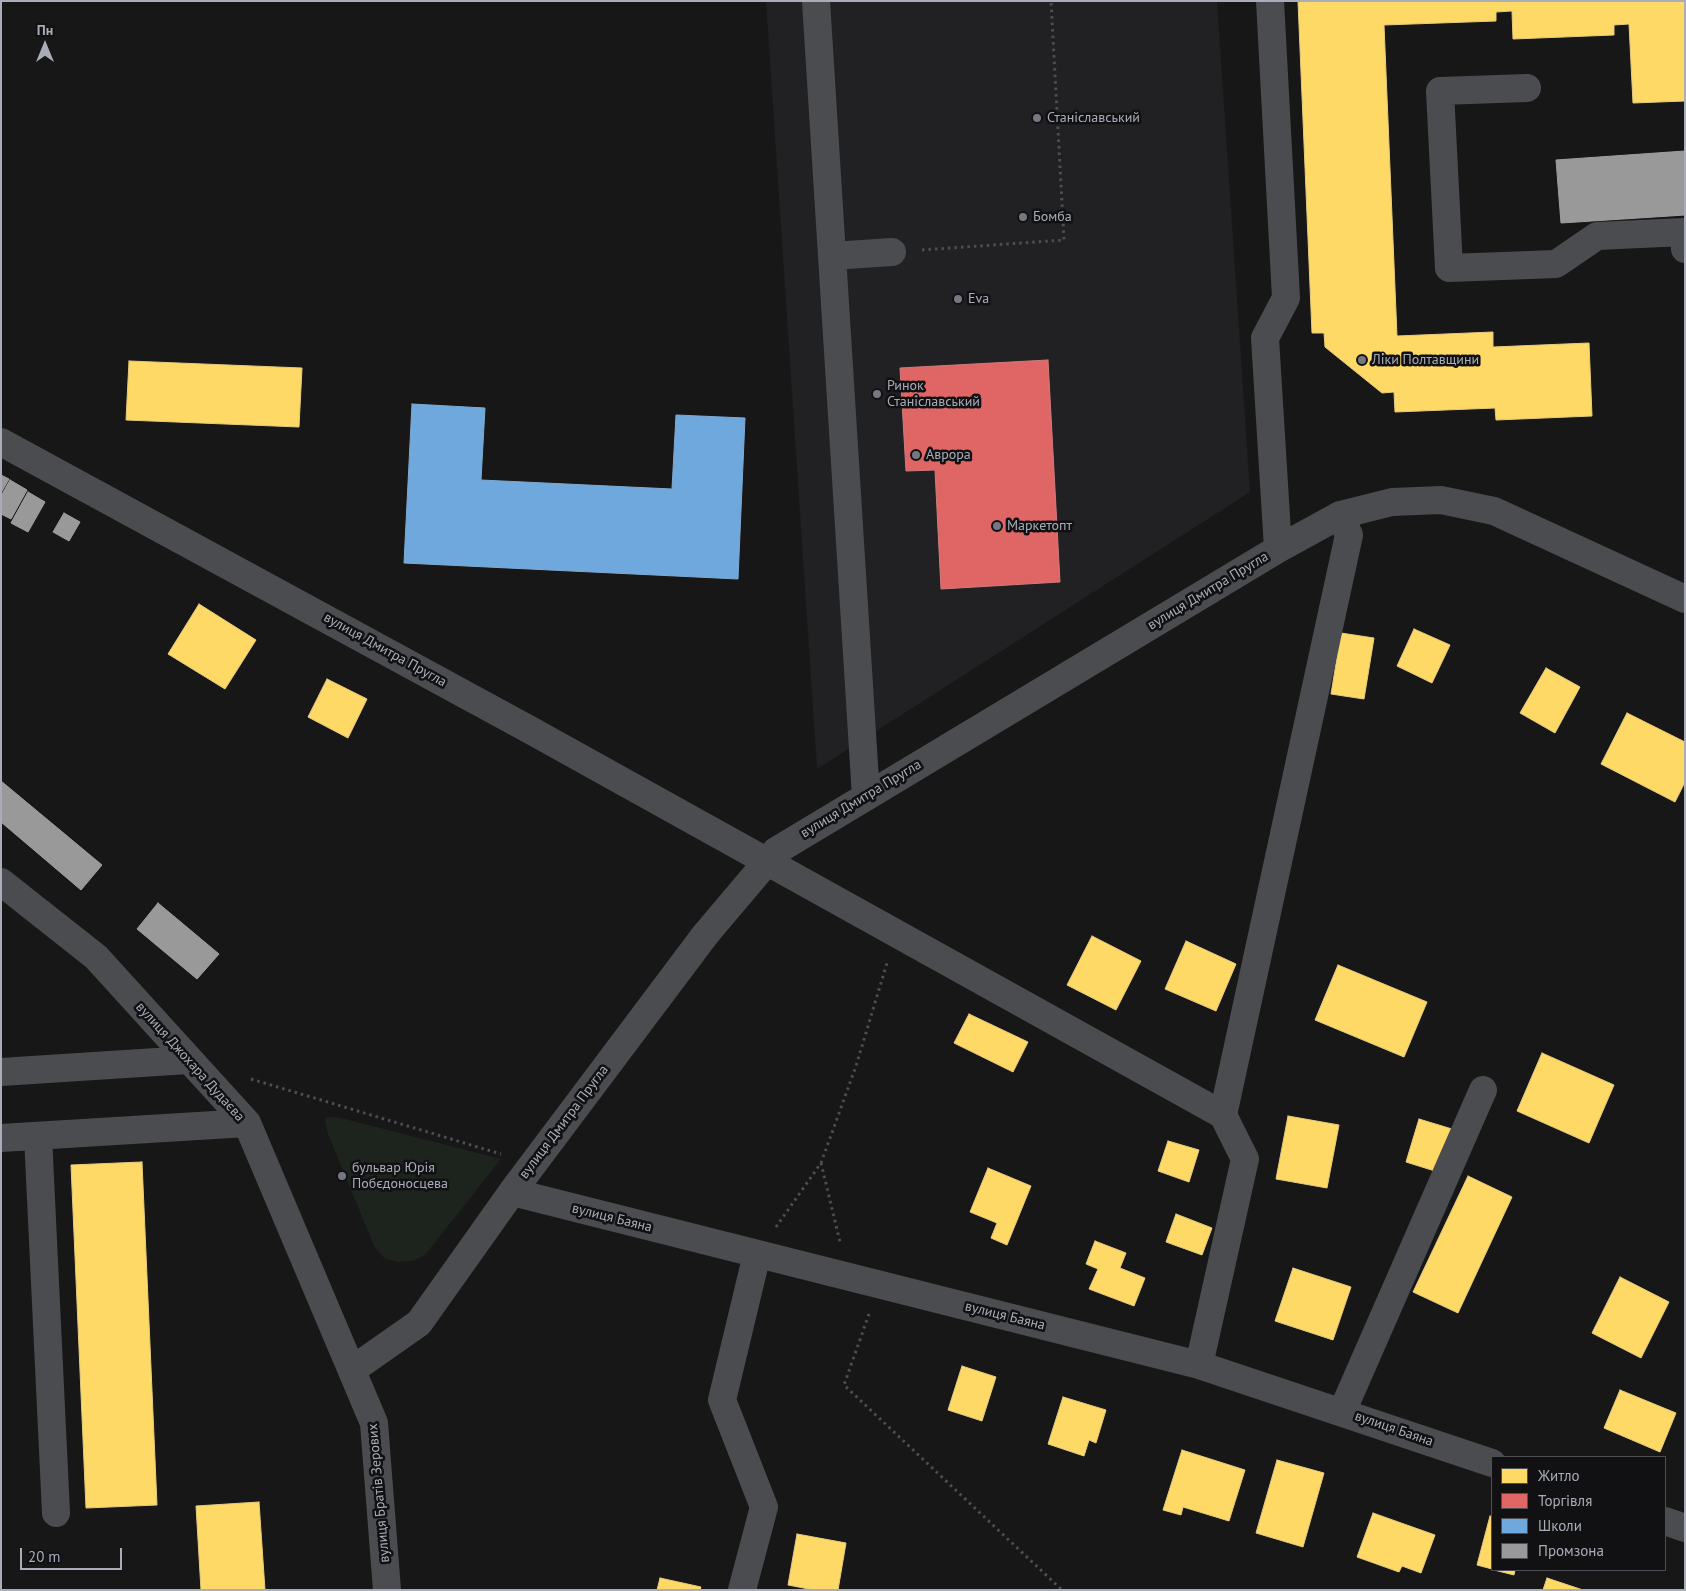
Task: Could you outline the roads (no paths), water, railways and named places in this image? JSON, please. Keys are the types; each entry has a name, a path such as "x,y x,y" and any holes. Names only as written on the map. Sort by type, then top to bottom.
{"street":[{"path":"816,1 866,797"},
{"path":"1270,1 1286,298 1266,338 1278,549"},
{"path":"1527,88 1440,91 1448,268 1556,264 1597,236 1684,232 1685,249"},
{"path":"832,256 892,252"},
{"name":"вулиця Дмитра Пругла","path":"1,442 532,731 766,862"},
{"name":"вулиця Дмитра Пругла","path":"352,1370 419,1323 512,1192 705,935 776,851 1278,549 1340,514 1392,502 1441,500 1494,511 1684,596"},
{"path":"1223,1114 1349,535 1340,514"},
{"path":"766,862 1223,1114 1245,1159 1199,1365"},
{"name":"вулиця Джохара Дудаєва","path":"1,882 96,957 247,1123 352,1370"},
{"path":"1,1072 188,1060"},
{"path":"1342,1412 1483,1090"},
{"path":"1,1138 247,1123"},
{"path":"38,1136 56,1513"},
{"name":"вулиця Баяна","path":"512,1192 1199,1365 1491,1463"},
{"path":"742,1590 764,1507 722,1400 757,1254"},
{"name":"вулиця Братів Зерових","path":"352,1370 374,1423 387,1590"}],"place":[{"name":"Станіславський","path":"1037,118"},
{"name":"Бомба","path":"1023,217"},
{"name":"Eva","path":"958,299"},
{"name":"Ліки Полтавщини","path":"1362,360"},
{"name":"Ринок Станіславський","path":"877,394"},
{"name":"Аврора","path":"916,455"},
{"name":"Маркетопт","path":"997,526"},
{"name":"бульвар Юрія Побєдоносцева","path":"342,1176"}]}
